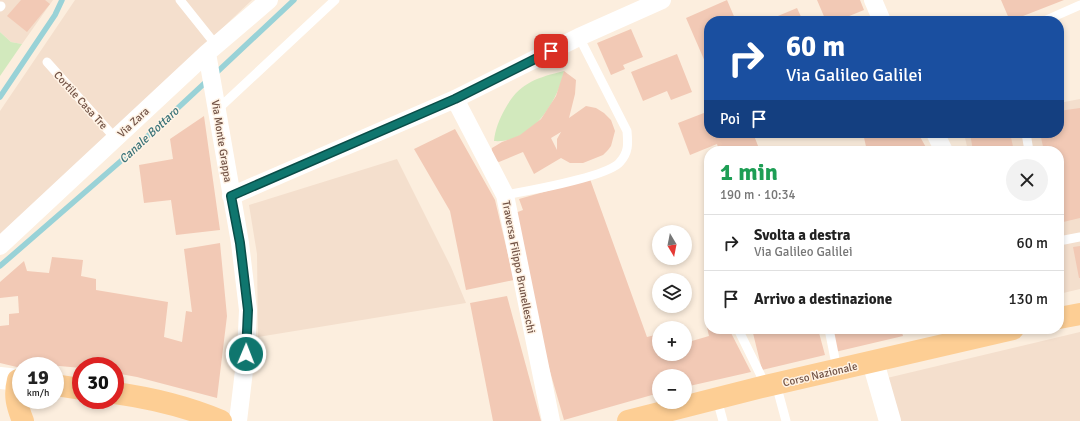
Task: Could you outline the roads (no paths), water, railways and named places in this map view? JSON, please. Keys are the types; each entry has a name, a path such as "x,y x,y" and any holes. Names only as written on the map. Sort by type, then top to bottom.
{"main road":[{"name":"Corso Nazionale","path":"628,421 655,418 717,399 771,385 838,371 988,334"},
{"path":"873,362 890,421"},
{"path":"124,395 163,403 206,415 221,421"},
{"path":"19,409 23,421"}],"street":[{"name":"Via Zara","path":"0,246 212,49 269,0"},
{"path":"231,196 455,99 579,37 662,0"},
{"path":"873,0 880,16"},
{"name":"Via Monte Grappa","path":"212,49 214,89 240,243 248,310 246,354 238,421"},
{"name":"Traversa Filippo Brunelleschi","path":"455,99 505,195 551,421"}],"lane":[{"path":"180,0 212,49"},
{"path":"217,110 335,0"},
{"path":"1055,16 1080,5"},
{"path":"505,195 529,191 604,172 620,163 629,148 627,131 579,37"},
{"name":"Cortile Casa Tre","path":"47,62 115,138"},
{"path":"1064,240 1080,237"},
{"path":"741,334 771,385 786,421"},
{"path":"830,334 838,371"},
{"path":"717,399 723,421"}],"waterway":[{"path":"0,97 55,15 62,0"},
{"name":"Canale Bottaro","path":"215,74 294,0"},
{"name":"Canale Bottaro","path":"0,266 122,160 209,79"}]}
